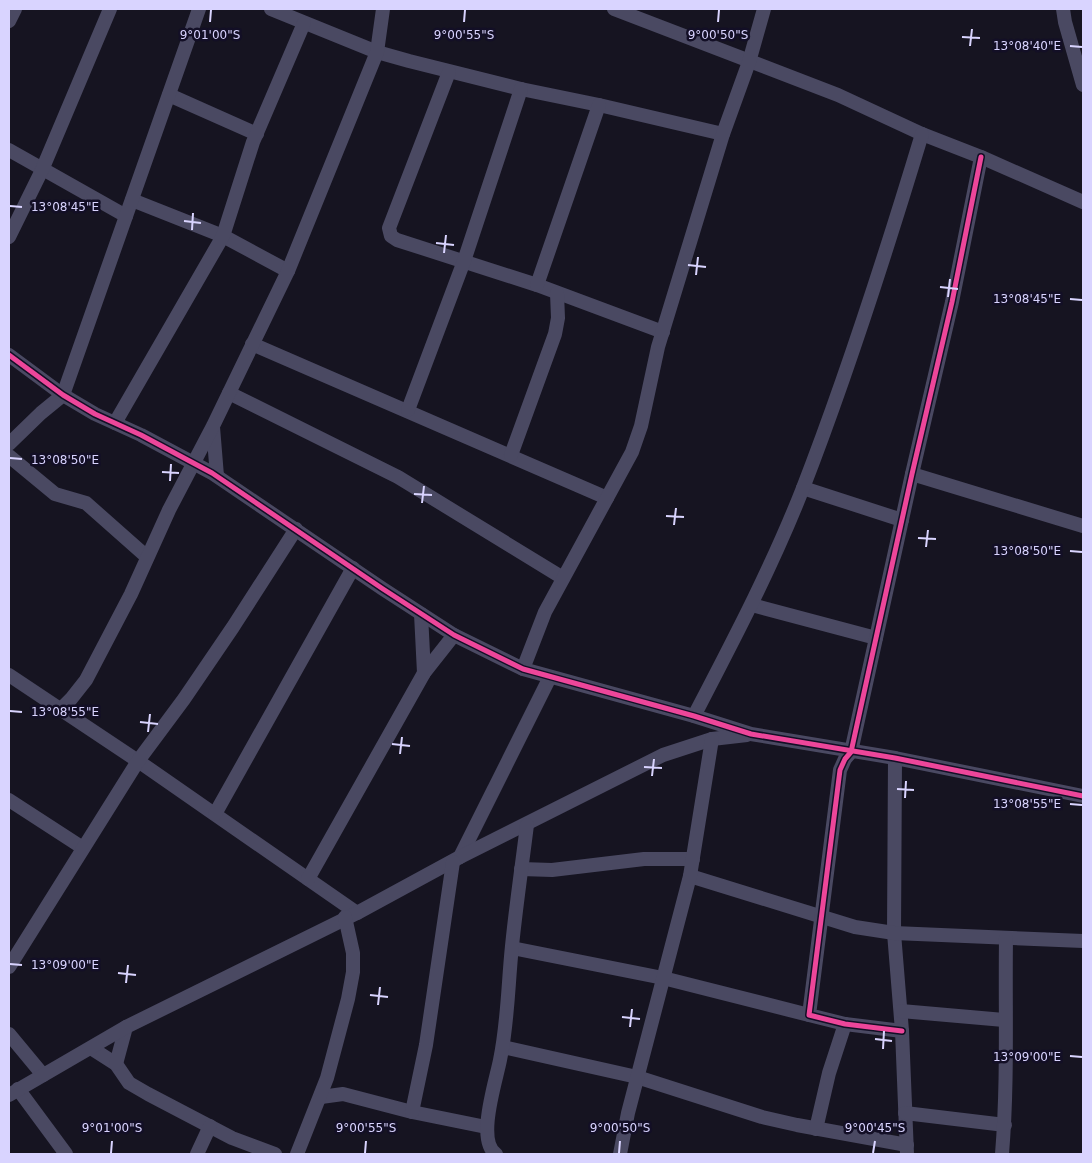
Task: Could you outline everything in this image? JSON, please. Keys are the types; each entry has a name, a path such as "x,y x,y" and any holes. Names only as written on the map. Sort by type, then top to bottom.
{"street":[{"path":"9,21 15,9"},
{"path":"9,237 42,170 110,9"},
{"path":"9,444 63,395 198,9"},
{"path":"272,9 377,52 449,72 723,134"},
{"path":"60,710 86,680 131,594 169,510 229,393 288,271 377,52 384,9"},
{"path":"614,9 838,95 922,134 981,157 1083,202"},
{"path":"523,669 545,612 632,452 641,426 663,332 723,134 749,62 764,9"},
{"path":"1063,9 1083,85"},
{"path":"115,423 223,236 257,134 304,23"},
{"path":"449,72 401,198 389,232 391,236 397,240 557,292 663,332"},
{"path":"408,410 464,261 521,89"},
{"path":"168,95 257,134"},
{"path":"537,285 599,105"},
{"path":"694,716 752,605 803,488 879,274 922,134"},
{"path":"9,150 126,216"},
{"path":"809,1015 840,770 845,759 852,752 912,474 952,302 981,157"},
{"path":"132,200 223,236 288,271"},
{"path":"511,455 555,334 558,318 557,292"},
{"path":"252,344 408,410 607,498"},
{"path":"9,357 63,395 95,414 194,462 217,476 454,635 523,669 694,716 751,734 895,758 1083,796"},
{"path":"229,393 398,477 563,578"},
{"path":"212,426 217,476"},
{"path":"9,456 55,494 86,503 147,557"},
{"path":"912,474 1083,526"},
{"path":"803,488 902,520"},
{"path":"9,968 138,761 184,699 296,529"},
{"path":"214,814 352,568"},
{"path":"752,605 876,638"},
{"path":"421,614 424,673"},
{"path":"308,878 424,673 454,635"},
{"path":"9,675 308,878 351,915 353,972 339,1035 321,1097 304,1132 297,1154"},
{"path":"412,1112 426,1046 456,860 550,677"},
{"path":"66,1154 13,1092 126,1027 351,915 663,755 712,739 751,734"},
{"path":"620,1154 637,1077 690,876 712,739"},
{"path":"503,1047 637,1077 762,1116 907,1150 902,1031 894,933 895,758"},
{"path":"9,800 83,848"},
{"path":"496,1154 487,1141 486,1127 503,1047 512,948 527,825"},
{"path":"522,869 552,870 644,859 693,859"},
{"path":"690,876 855,927 894,933 1083,941"},
{"path":"1002,1154 1006,1062 1004,1020 1006,938"},
{"path":"512,948 663,978 845,1024 902,1031"},
{"path":"900,1011 1004,1020"},
{"path":"816,1129 829,1074 845,1024"},
{"path":"116,1064 126,1027"},
{"path":"9,1034 42,1075"},
{"path":"90,1048 116,1064 129,1083 232,1138 275,1154"},
{"path":"327,1078 343,1094"},
{"path":"321,1097 343,1094 412,1112 486,1127"},
{"path":"906,1113 1004,1125"},
{"path":"197,1154 210,1126"}],"cycle path":[{"path":"902,1031 845,1024 809,1015 840,770 851,752 952,302 981,157"},
{"path":"9,355 63,395 95,414 141,435 212,473 454,635 523,669 694,716 751,734 895,758 1083,796"}]}
